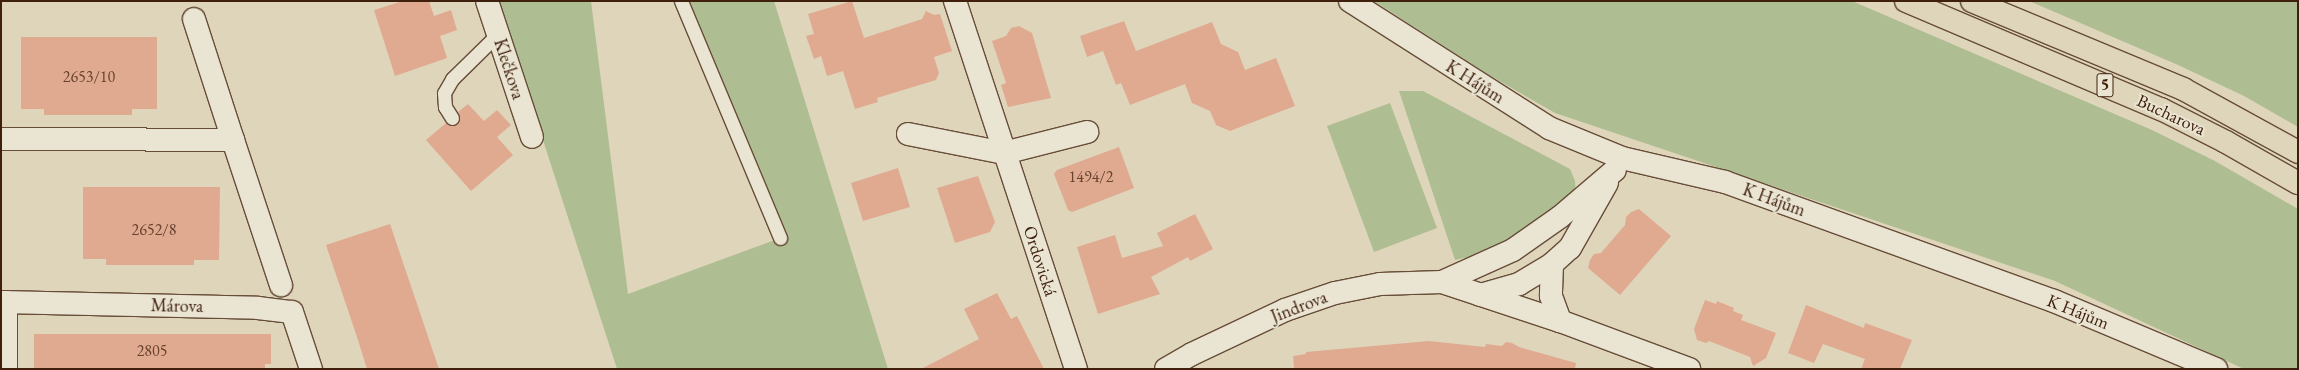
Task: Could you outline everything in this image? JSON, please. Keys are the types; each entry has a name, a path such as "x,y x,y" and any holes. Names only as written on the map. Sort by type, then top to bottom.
{"main road":[{"name":"Bucharova","path":"1906,1 2161,109 2226,142 2298,183"},
{"name":"Bucharova","path":"1972,1 2183,90 2298,152"}],"street":[{"name":"Klečkova","path":"487,1 532,137"},
{"name":"Ordovická","path":"955,1 1076,369"},
{"name":"K Hájům","path":"1350,1 1548,128 1618,164 1725,182 2054,301 2216,369"},
{"path":"194,19 281,285"},
{"path":"908,134 1004,153 1087,132"},
{"path":"1,139 233,140"},
{"path":"1480,295 1519,284 1552,264 1570,248 1618,164"},
{"name":"Jindrova","path":"1442,282 1512,250 1560,217 1618,164"},
{"path":"1552,264 1551,296 1560,321"},
{"name":"Jindrova","path":"1166,369 1192,354 1285,310 1335,293 1380,284 1442,282 1560,321 1689,369"},
{"path":"4,302 6,369"},
{"name":"Márova","path":"4,302 258,308 292,312 311,369"}],"lane":[{"path":"681,1 780,238"},
{"path":"452,118 445,106 444,93 449,84 498,34"}],"green space":[{"path":"498,1 591,1 628,294 780,238 681,1 774,1 888,369 617,369"},
{"path":"1374,1 1852,1 2152,130 2215,161 2298,209 2298,369 2244,369 2055,281 1555,113 1489,75"},
{"path":"2029,1 2298,1 2298,127 2244,96 2178,65"},
{"path":"1399,91 1423,91 1570,169 1575,181 1576,195 1500,250 1455,260"},
{"path":"1390,103 1437,228 1374,252 1327,126"}],"building":[{"path":"403,1 429,1 434,16 451,10 457,30 440,36 447,58 395,76 374,10"},
{"path":"852,1 864,38 922,19 926,11 934,15 940,14 952,51 934,57 939,73 936,80 877,98 878,102 855,109 843,71 827,76 821,56 814,59 806,36 814,34 808,14"},
{"path":"1124,21 1136,51 1212,22 1221,44 1238,52 1245,70 1276,58 1295,106 1230,131 1216,125 1210,111 1192,103 1185,84 1130,105 1121,83 1116,85 1103,51 1087,57 1080,36"},
{"path":"1019,26 1032,33 1051,98 1008,107 1001,85 1006,83 992,41 1006,36 1011,28"},
{"path":"21,37 157,37 157,109 132,109 132,115 44,115 44,109 21,109"},
{"path":"468,104 484,121 497,110 511,125 497,137 513,155 471,191 426,140 446,123 452,126 457,124 460,118 458,112"},
{"path":"1119,147 1134,188 1072,212 1068,210 1054,174 1057,170"},
{"path":"898,168 910,207 863,221 851,183"},
{"path":"978,176 995,222 990,232 955,243 937,188"},
{"path":"83,187 220,187 219,260 194,260 194,265 106,265 106,259 83,259"},
{"path":"1639,209 1671,236 1620,295 1588,268 1590,260 1594,254 1601,253 1625,225 1626,217 1631,212"},
{"path":"1195,214 1213,249 1190,261 1188,257 1151,277 1160,294 1098,314 1077,247 1115,235 1122,258 1163,246 1157,233"},
{"path":"390,224 439,369 367,369 326,245"},
{"path":"997,293 1011,319 1017,316 1044,369 921,369 979,339 964,309"},
{"path":"1705,300 1716,304 1717,301 1734,308 1733,311 1743,315 1741,320 1776,333 1766,358 1753,366 1750,357 1709,341 1706,343 1697,340 1694,329"},
{"path":"1806,305 1864,328 1865,323 1912,340 1900,369 1861,369 1865,359 1823,344 1814,363 1788,353"},
{"path":"34,334 271,334 271,364 265,364 265,369 34,369"},
{"path":"1429,341 1485,347 1486,344 1502,346 1506,342 1512,343 1519,347 1576,363 1575,369 1294,369 1293,356 1306,354 1306,352"}]}
